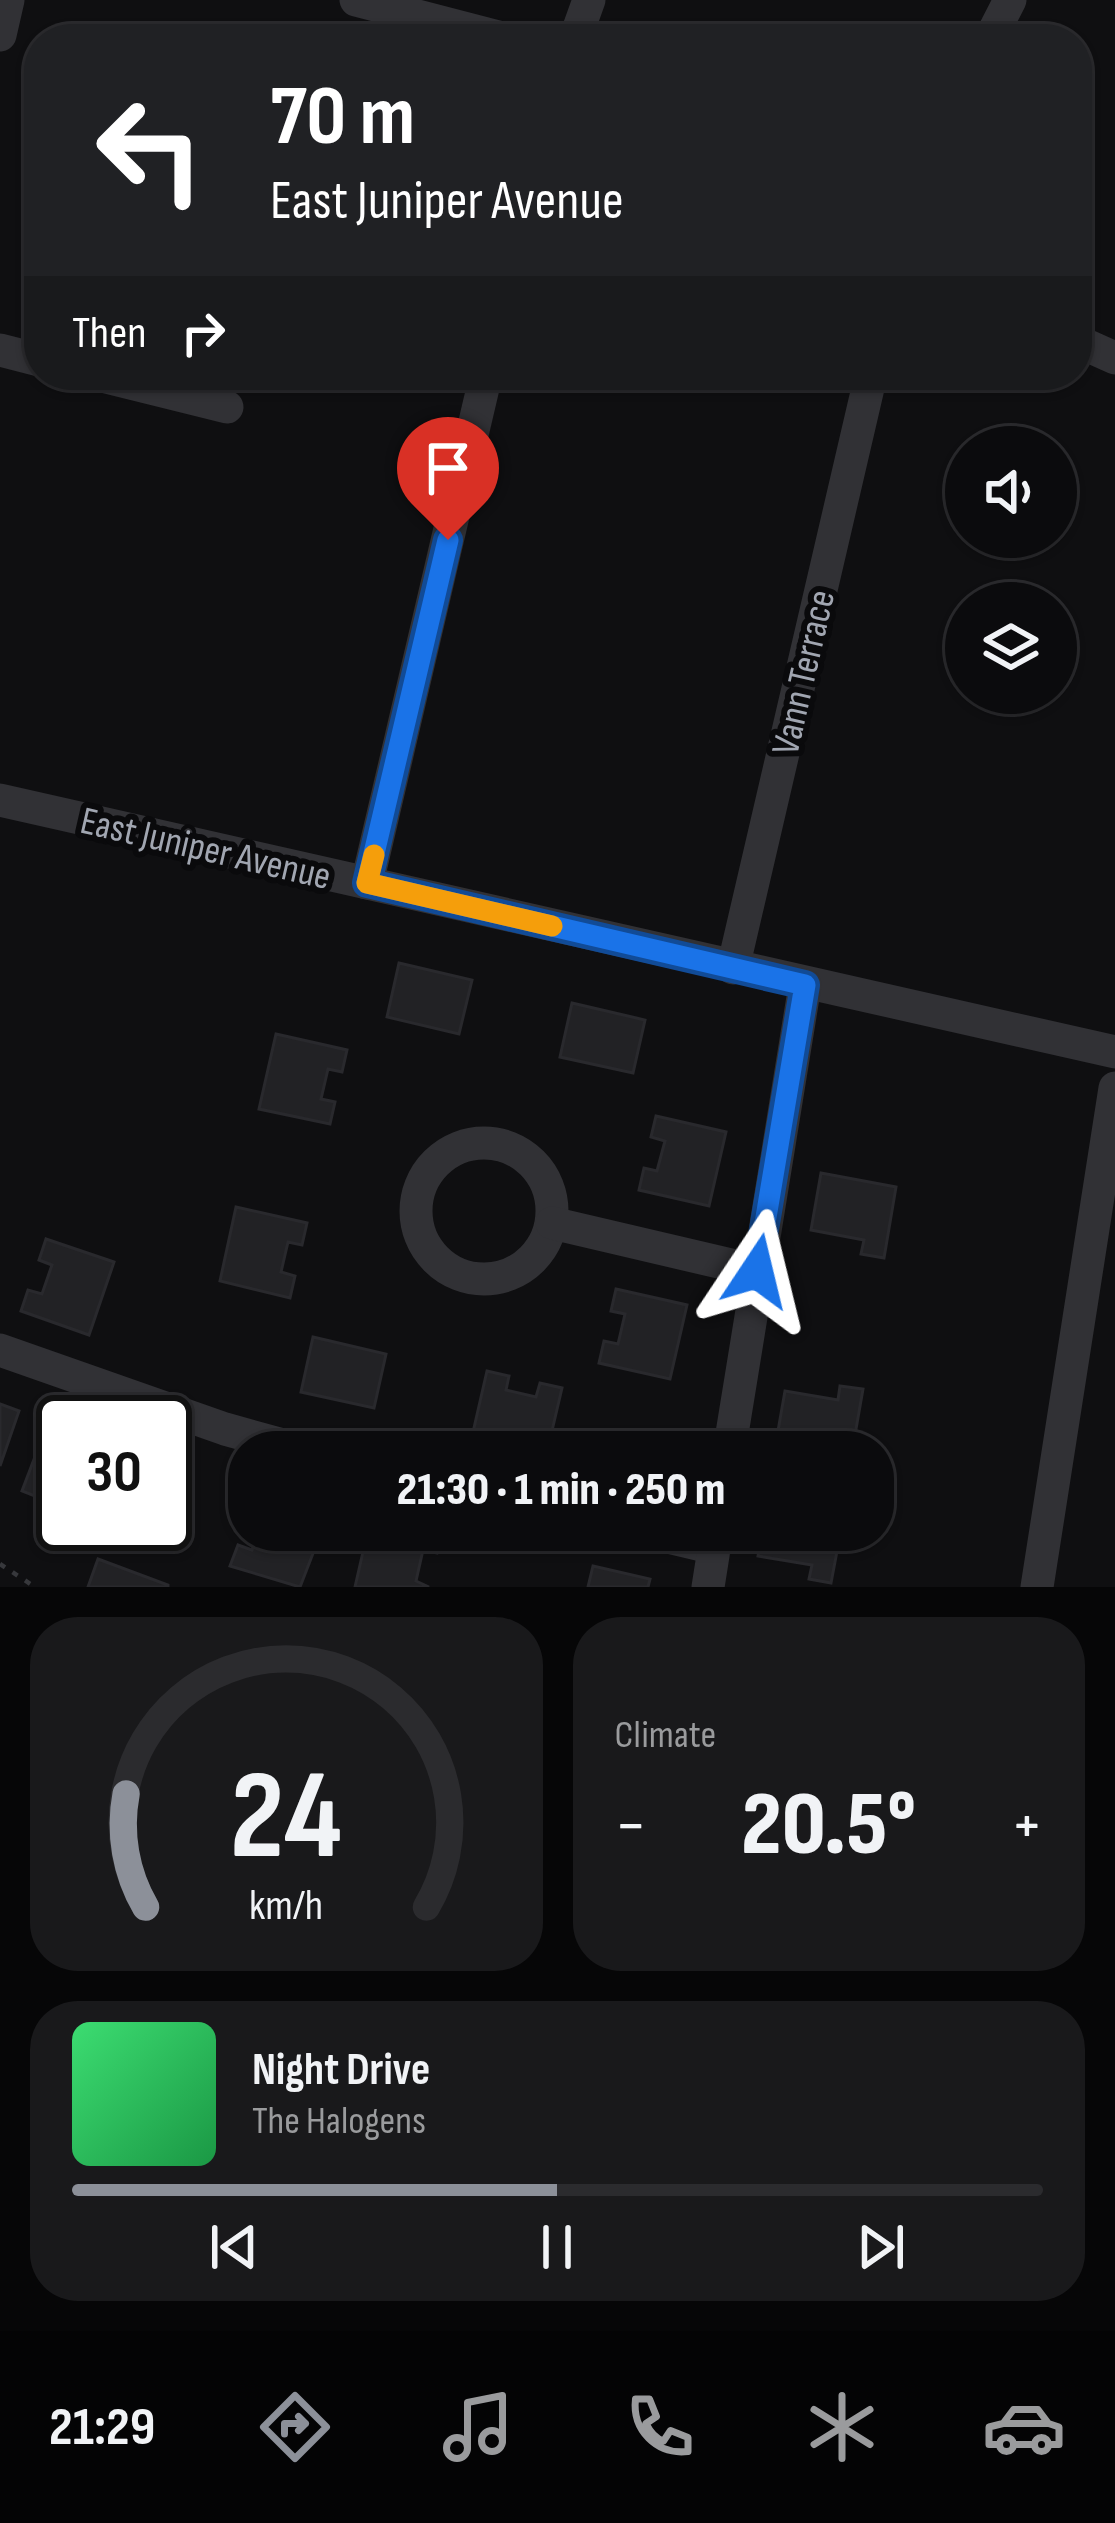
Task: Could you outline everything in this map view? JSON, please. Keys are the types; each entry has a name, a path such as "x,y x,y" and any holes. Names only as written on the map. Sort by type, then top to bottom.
{"street":[{"path":"0,34 8,0"},
{"path":"356,0 448,24"},
{"path":"158,390 227,407"},
{"path":"367,883 482,390"},
{"name":"Vann Terrace","path":"733,968 868,390"},
{"name":"East Juniper Avenue","path":"0,800 1115,1052"},
{"path":"732,1431 805,985"},
{"path":"1037,1587 1115,1088"},
{"path":"484,1142 508,1146 544,1177 553,1199 552,1223 529,1264 484,1280 440,1264 424,1246 416,1199 424,1177 450,1152 484,1142"},
{"path":"552,1223 757,1271"},
{"path":"0,1350 229,1431"},
{"path":"708,1587 713,1551"}],"path":[{"path":"0,1564 35,1587"}],"building":[{"path":"399,963 472,980 459,1034 387,1017"},
{"path":"572,1003 645,1020 633,1073 560,1057"},
{"path":"276,1034 347,1050 342,1072 328,1069 321,1099 335,1102 330,1124 259,1109"},
{"path":"656,1116 726,1132 709,1206 639,1190 644,1168 657,1171 665,1141 651,1137"},
{"path":"821,1173 896,1187 884,1258 861,1254 864,1240 811,1230"},
{"path":"236,1207 307,1223 302,1245 288,1242 281,1272 295,1276 290,1298 220,1281"},
{"path":"46,1239 114,1262 89,1335 21,1311 28,1290 42,1294 52,1265 39,1260"},
{"path":"616,1289 687,1305 670,1379 599,1363 604,1341 618,1344 625,1314 611,1311"},
{"path":"313,1337 386,1354 374,1408 301,1392"},
{"path":"487,1371 509,1376 506,1390 536,1397 540,1383 562,1388 552,1431 473,1431"},
{"path":"840,1386 863,1389 856,1431 778,1431 785,1391 838,1400"},
{"path":"0,1404 19,1411 0,1466"},
{"path":"36,1454 36,1496 22,1491"},
{"path":"236,1551 314,1551 300,1587 230,1566"},
{"path":"363,1551 423,1551 416,1581 429,1587 355,1587"},
{"path":"759,1551 837,1551 831,1583 809,1579 812,1565 758,1556"},
{"path":"98,1559 168,1585 168,1587 88,1587"},
{"path":"593,1566 650,1579 648,1587 588,1587"}],"slow traffic":[{"path":"374,855 367,883 552,926"}],"route":[{"path":"448,540 367,883 805,985 757,1271"}]}
